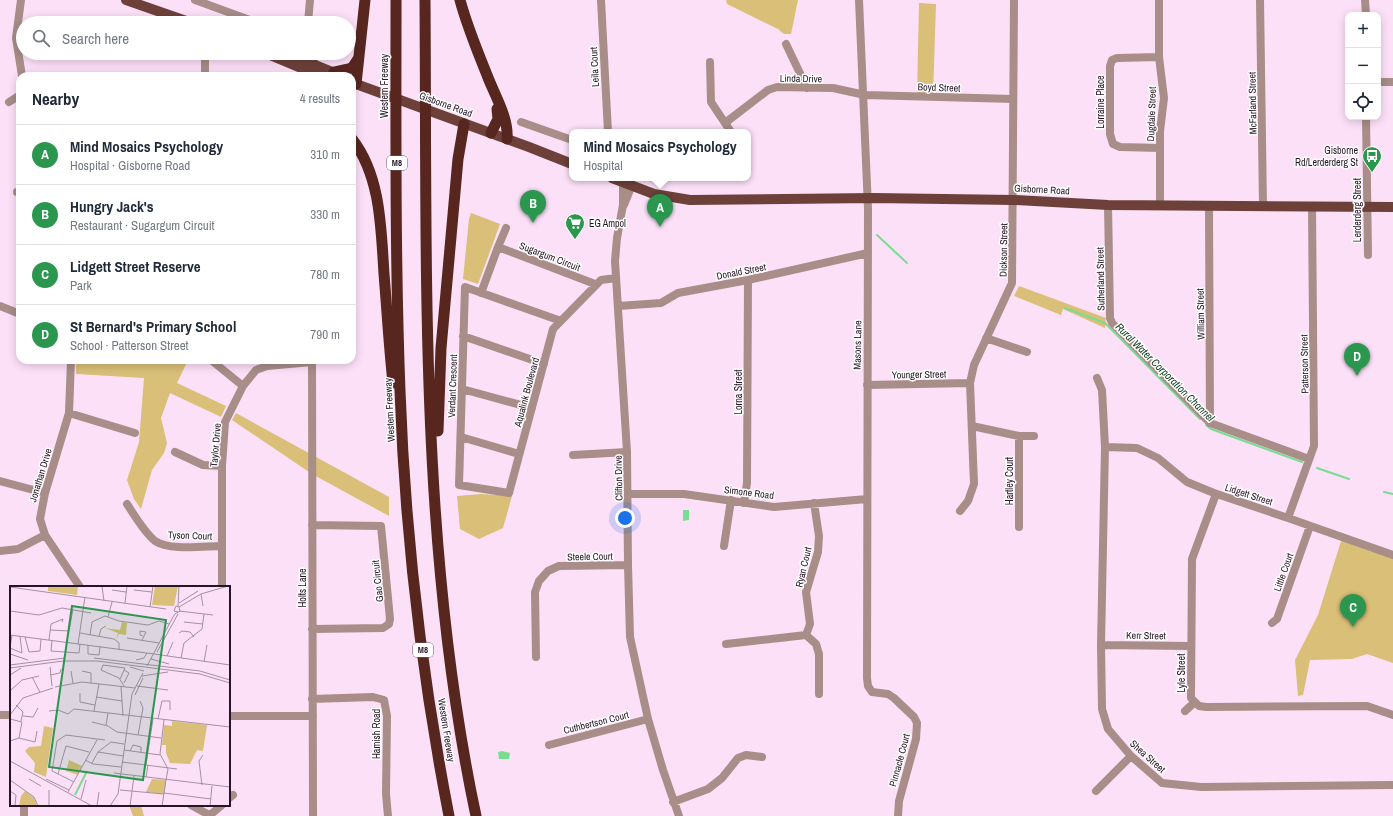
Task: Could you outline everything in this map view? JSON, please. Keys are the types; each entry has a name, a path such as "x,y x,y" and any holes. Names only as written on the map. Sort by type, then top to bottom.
{"highway":[{"path":"356,72 359,58 365,0"},
{"name":"Western Freeway","path":"396,0 398,326 405,483 422,648 449,816"},
{"name":"Western Freeway","path":"425,0 428,359 437,536 450,658 476,816"},
{"path":"460,0 475,46 506,126 507,139"},
{"path":"343,72 352,68 359,58"},
{"path":"491,133 498,119 496,98"},
{"path":"437,536 438,423 441,348 458,159 464,124"},
{"path":"356,146 368,169 376,197 398,437 405,483"}],"main road":[{"path":"126,0 172,16"},
{"path":"285,60 311,69 327,72"},
{"path":"296,60 311,69"},
{"name":"Gisborne Road","path":"356,84 569,163"},
{"name":"Gisborne Road","path":"529,147 569,156"},
{"name":"Gisborne Road","path":"629,181 690,200 868,198 1014,200 1108,205 1393,207"}],"street":[{"path":"19,16 21,0"},
{"path":"196,0 239,16"},
{"path":"309,16 311,0"},
{"path":"311,0 312,16"},
{"name":"Leila Court","path":"601,0 608,129"},
{"name":"Masons Lane","path":"859,0 868,198 867,678 869,689"},
{"name":"Dickson Street","path":"960,511 968,501 974,484 970,383 974,365 1012,283 1014,200 1014,0"},
{"path":"1152,0 1164,0"},
{"name":"Dugdale Street","path":"1159,0 1159,57 1164,98 1160,148 1160,205"},
{"name":"McFarland Street","path":"1260,0 1263,206"},
{"path":"1366,0 1366,12"},
{"path":"786,44 807,88"},
{"name":"Lorraine Place","path":"1159,57 1117,58 1112,60 1110,66 1110,134 1112,144 1120,147 1160,148"},
{"path":"19,60 21,72"},
{"path":"204,60 204,72"},
{"path":"710,62 711,102 729,129"},
{"path":"1381,82 1393,82"},
{"name":"Linda Drive","path":"725,123 768,90 776,87 833,88 864,95"},
{"name":"Boyd Street","path":"864,95 1013,99"},
{"path":"9,102 16,98"},
{"name":"Lerderderg Street","path":"1366,120 1368,255"},
{"path":"521,122 569,139"},
{"name":"Clifton Drive","path":"629,181 617,238 616,278 628,452 628,565 630,637 648,719 673,802 679,816"},
{"name":"Sutherland Street","path":"1108,205 1110,318 1112,324 1210,423 1309,459"},
{"name":"William Street","path":"1209,205 1210,423"},
{"name":"Patterson Street","path":"1288,518 1314,446 1315,387 1312,206"},
{"path":"506,228 481,293 561,321"},
{"name":"Sugargum Circuit","path":"498,247 595,284"},
{"name":"Donald Street","path":"618,306 661,303 678,293 748,280 868,253"},
{"path":"595,284 601,280 616,278"},
{"name":"Lorna Street","path":"744,503 747,483 748,280"},
{"name":"Aqualink Boulevard","path":"459,485 509,493 553,330 595,284"},
{"name":"Verdant Crescent","path":"459,485 465,287 481,293"},
{"path":"0,306 16,312"},
{"path":"463,336 544,364"},
{"path":"986,338 1027,352"},
{"name":"Jonathan Drive","path":"71,364 70,413 45,492 40,519 45,535 79,586"},
{"path":"216,364 243,386"},
{"name":"Taylor Drive","path":"222,586 222,466 226,422 243,386 256,370 267,366 285,364"},
{"name":"Holts Lane","path":"312,364 312,816"},
{"name":"Shea Street","path":"1097,378 1102,390 1105,447 1101,645 1102,709 1108,729 1131,756 1162,783 1201,787 1393,785"},
{"name":"Younger Street","path":"867,384 970,383"},
{"path":"462,389 532,408"},
{"path":"70,413 135,433"},
{"path":"972,426 1019,436 1034,436"},
{"name":"Hartley Court","path":"1019,436 1019,527"},
{"path":"461,437 519,454"},
{"name":"Lidgett Street","path":"1105,447 1137,448 1158,458 1187,482 1216,494 1393,555"},
{"path":"175,452 202,465 222,466"},
{"path":"573,454 628,452"},
{"path":"0,481 45,492"},
{"name":"Simone Road","path":"628,494 684,494 774,506 867,499"},
{"name":"Lyle Street","path":"1216,494 1192,559 1191,698 1199,706 1206,707 1367,706 1393,715"},
{"path":"724,546 731,500"},
{"name":"Ryan Court","path":"806,635 810,624 807,587 818,552 819,536 814,503"},
{"name":"Tyson Court","path":"127,504 147,532 162,545 222,546"},
{"name":"Gao Circuit","path":"312,525 381,526 390,619 389,624 383,628 312,629"},
{"name":"Little Court","path":"1272,623 1277,619 1310,526"},
{"path":"0,551 18,548 45,535"},
{"name":"Steele Court","path":"536,657 535,592 539,580 548,571 559,566 628,565"},
{"path":"726,644 806,635 816,644 819,654 819,694"},
{"name":"Kerr Street","path":"1101,645 1191,646"},
{"name":"Pinnacle Court","path":"869,689 872,692 888,694 894,698 914,717 917,723 916,738 899,801 898,816"},
{"name":"Hamish Road","path":"312,699 373,697 384,700 387,716 386,794 388,816"},
{"path":"1185,711 1195,702"},
{"path":"230,716 313,716"},
{"name":"Cuthbertson Court","path":"549,744 648,719"},
{"path":"673,802 708,789 722,778 738,758 746,755 762,757"},
{"path":"1096,791 1131,756"},
{"path":"193,806 210,816 221,806"}],"shaded area":[{"path":"726,0 798,0 791,34 784,34 778,29 727,4"},
{"path":"919,3 936,4 933,96 917,96"},
{"path":"471,213 500,224 478,284 463,279 469,219"},
{"path":"1019,286 1106,318 1105,328 1063,309 1061,315 1014,296"},
{"path":"76,364 186,364 177,383 226,406 221,417 170,393 161,418 167,443 164,453 152,470 141,509 134,499 127,480 139,442 144,378 76,374"},
{"path":"236,413 389,497 389,516 312,474 232,420"},
{"path":"481,494 512,496 503,528 479,539 460,529 457,496"},
{"path":"683,510 689,510 689,520 683,521"},
{"path":"1342,538 1393,555 1393,663 1367,654 1352,659 1310,660 1303,695 1298,696 1295,660 1318,615"},
{"path":"502,751 510,753 509,759 499,759 498,752"},
{"path":"129,806 141,806 144,816 133,816"}],"waterway":[{"name":"Rural Water Corporation Channel","path":"877,235 907,263"},
{"name":"Rural Water Corporation Channel","path":"1065,308 1105,323 1200,419"},
{"name":"Rural Water Corporation Channel","path":"1206,425 1211,429 1302,462"},
{"name":"Rural Water Corporation Channel","path":"1317,468 1349,479"},
{"name":"Rural Water Corporation Channel","path":"1384,492 1393,494"}],"place":[{"name":"Gisborne Rd/Lerderderg St","path":"1372,173"},
{"name":"Hungry Jack's","path":"533,223"},
{"name":"Mind Mosaics Psychology","path":"660,227"},
{"name":"EG Ampol","path":"575,240"},
{"name":"St Bernard's Primary School","path":"1357,376"},
{"name":"Lidgett Street Reserve","path":"1353,627"}]}
